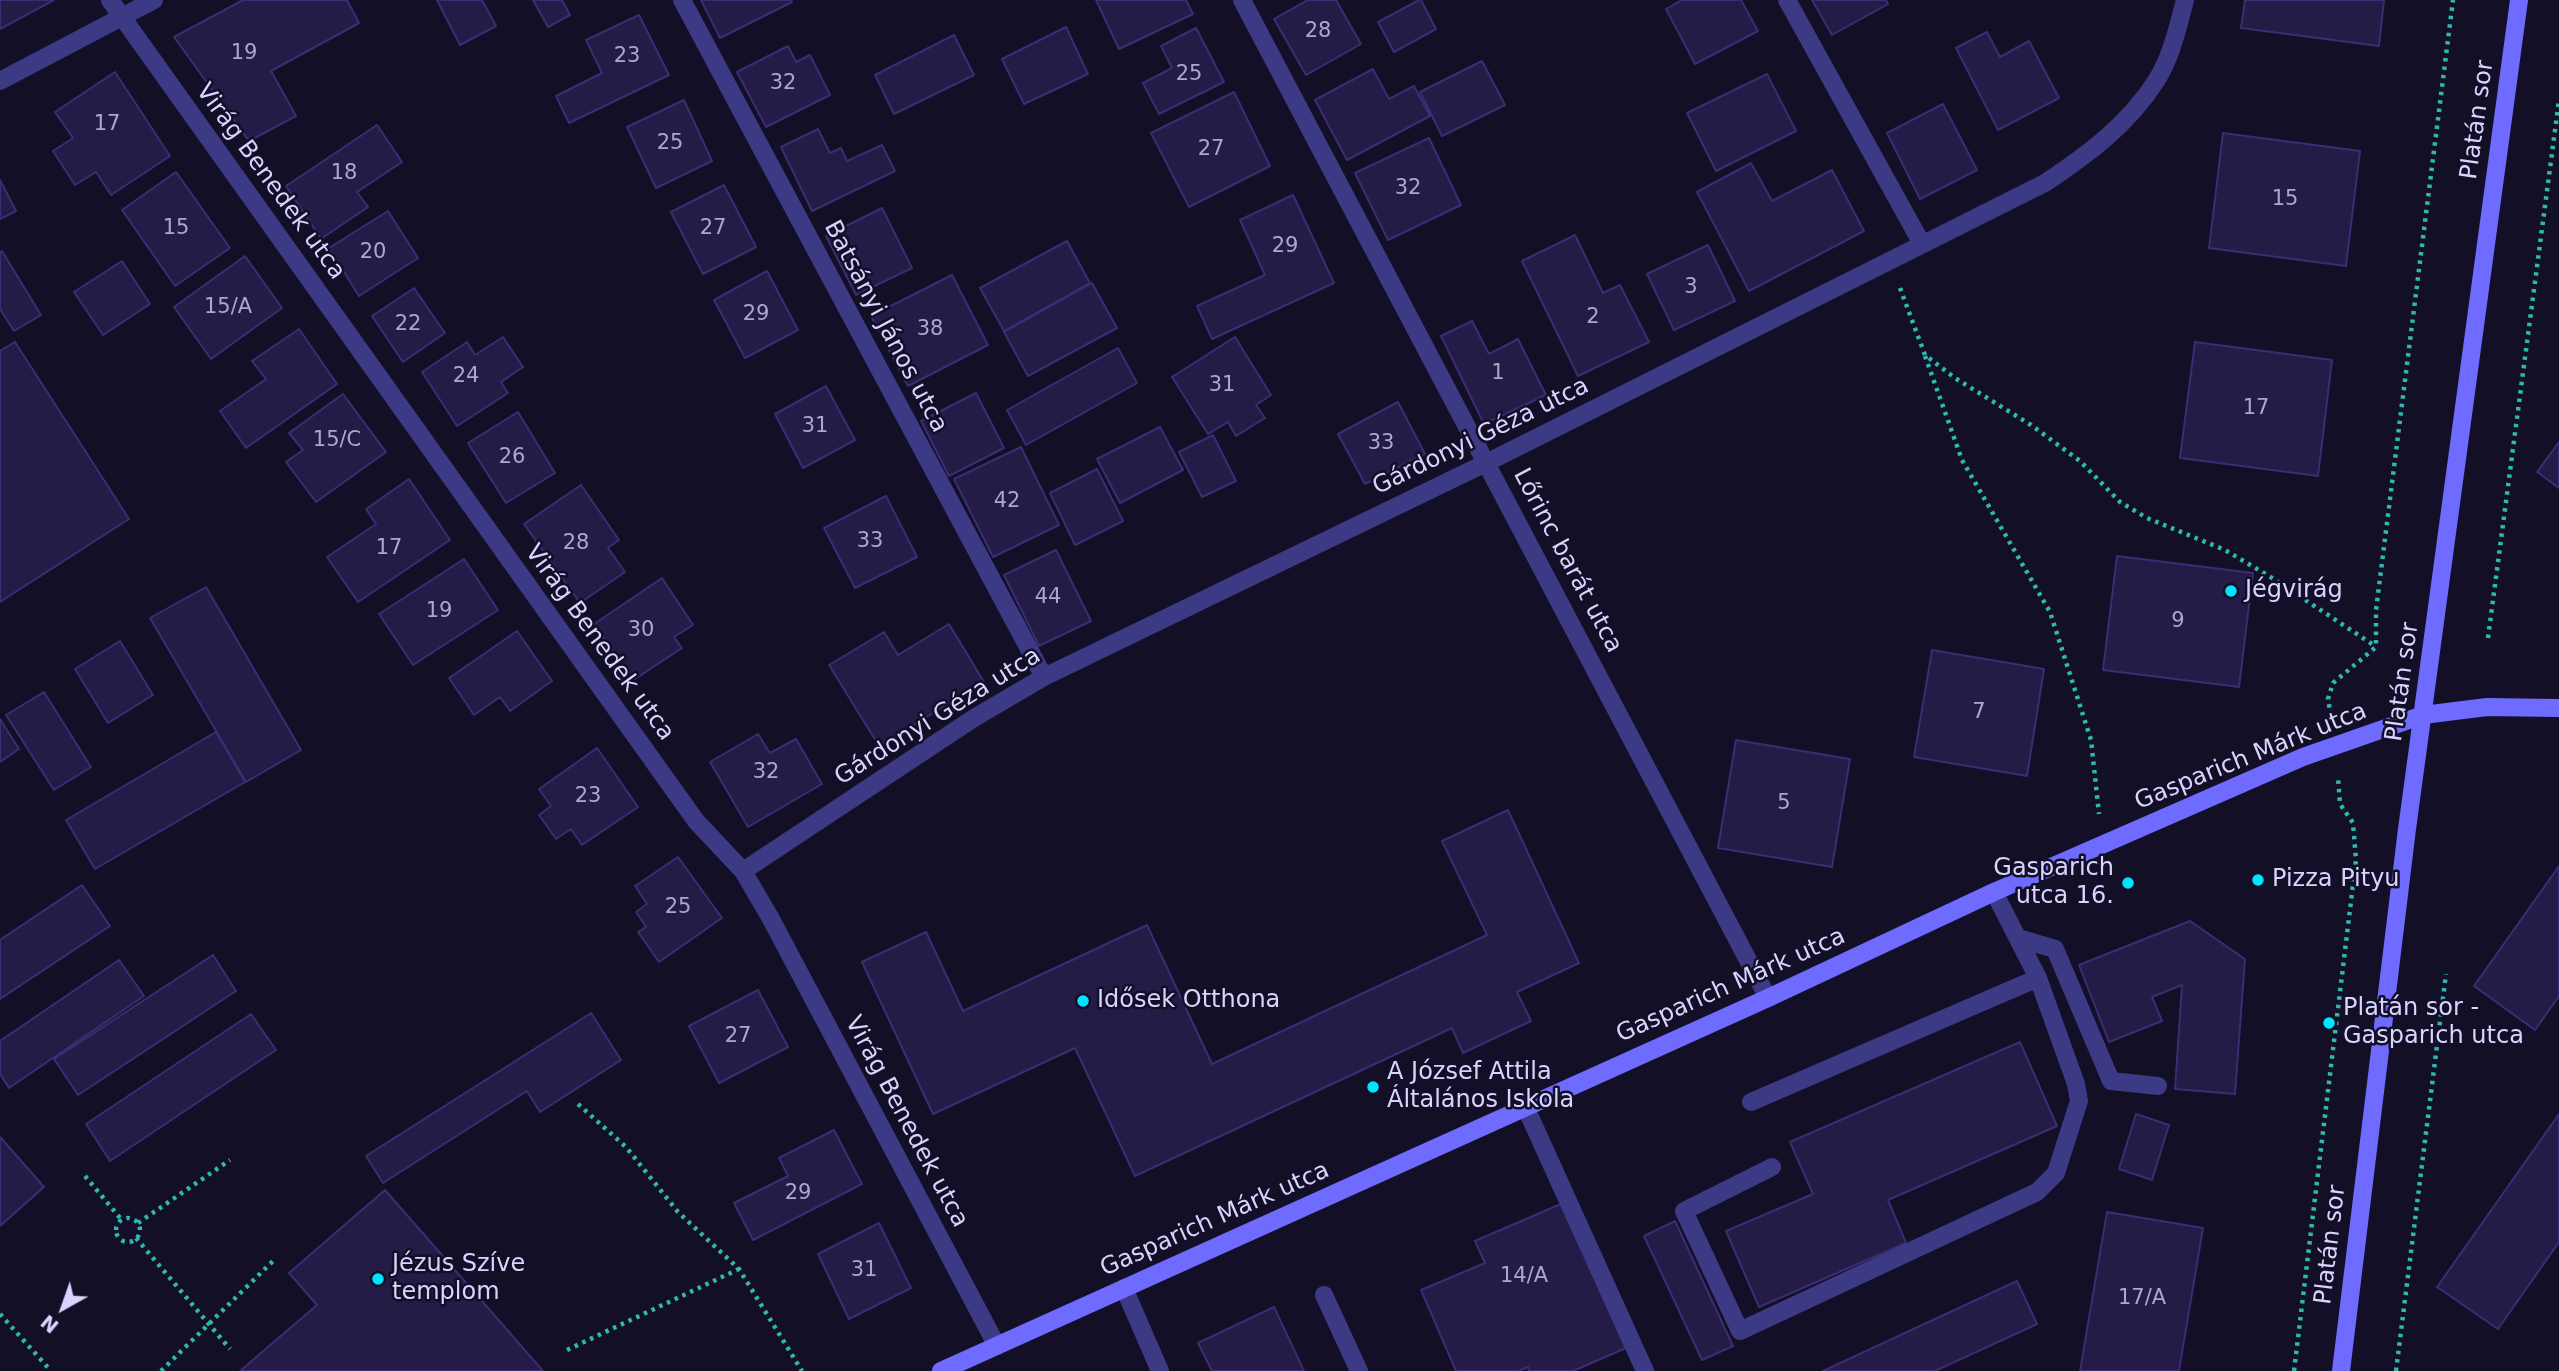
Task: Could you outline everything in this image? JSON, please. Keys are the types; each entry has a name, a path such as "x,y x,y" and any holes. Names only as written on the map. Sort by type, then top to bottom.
{"street":[{"name":"Virág Benedek utca","path":"110,0 696,821 743,871 778,931 996,1346"},
{"path":"0,81 154,0"},
{"name":"Batsányi János utca","path":"682,0 1044,677"},
{"name":"Lőrinc barát utca","path":"1242,0 1488,462 1768,998"},
{"path":"1787,0 1922,244"},
{"name":"Gárdonyi Géza utca","path":"743,871 974,718 1044,677 1488,462 2045,183 2089,153 2125,120 2157,80 2178,29 2185,0"},
{"name":"Platán sor","path":"2340,1371 2423,715 2519,0"},
{"name":"Gasparich Márk utca","path":"941,1371 1768,998 1994,892 2303,757 2423,715 2487,706 2559,708"},
{"path":"1772,1167 1684,1211 1740,1331 2037,1192 2056,1172 2078,1101 2076,1084 2038,978 1994,892"},
{"path":"2018,938 2054,950 2111,1081 2158,1086"},
{"path":"1751,1102 2038,978"},
{"path":"1525,1106 1645,1371"},
{"path":"1124,1287 1160,1371"},
{"path":"1324,1296 1359,1371"}],"path":[{"path":"2376,647 2376,610 2453,0"},
{"path":"2488,638 2559,100"},
{"path":"1890,260 1962,460 2050,612 2091,740 2102,844"},
{"path":"1925,355 2080,461 2120,502 2147,518 2225,551 2269,576 2376,647"},
{"path":"2294,1371 2356,860 2353,823 2340,804 2328,699 2333,683 2376,647"},
{"path":"2396,1371 2446,974"},
{"path":"578,1104 626,1147 678,1212 739,1269 802,1371"},
{"path":"138,1223 230,1160"},
{"path":"85,1176 121,1219"},
{"path":"132,1218 138,1223 140,1231 136,1238 125,1242 118,1238 116,1225 121,1219 132,1218"},
{"path":"136,1238 230,1349"},
{"path":"161,1371 275,1259"},
{"path":"567,1350 739,1269"},
{"path":"0,1314 51,1371"}],"building":[{"path":"0,0 54,0 0,29"},
{"path":"243,0 347,0 359,23 271,71 296,116 249,141 174,37"},
{"path":"437,0 482,0 496,26 460,45"},
{"path":"533,0 562,0 570,15 548,27"},
{"path":"701,0 791,0 792,2 720,38"},
{"path":"1096,0 1186,0 1193,14 1119,49"},
{"path":"1308,0 1336,0 1361,44 1306,75 1274,19"},
{"path":"1419,0 1436,29 1394,52 1378,22"},
{"path":"1682,0 1741,0 1758,31 1695,64 1666,9"},
{"path":"1812,0 1886,0 1888,4 1832,35"},
{"path":"2245,0 2384,0 2379,46 2241,28"},
{"path":"639,15 669,75 569,123 556,96 602,73 586,40"},
{"path":"1066,27 1088,74 1024,104 1002,59"},
{"path":"1196,28 1224,82 1159,114 1143,83 1172,68 1161,46"},
{"path":"1987,32 2000,57 2029,41 2059,98 1998,130 1956,48"},
{"path":"954,35 974,75 894,114 875,75"},
{"path":"788,46 796,62 810,55 830,95 766,127 737,72"},
{"path":"1482,61 1505,105 1442,136 1420,92"},
{"path":"1373,69 1389,99 1414,86 1430,116 1347,160 1315,100"},
{"path":"115,72 170,156 111,195 96,172 75,185 53,151 73,138 55,112"},
{"path":"1767,74 1796,131 1716,171 1687,113"},
{"path":"1234,92 1270,166 1189,207 1151,133"},
{"path":"684,100 712,161 656,188 627,127"},
{"path":"1943,104 1977,170 1920,199 1887,133"},
{"path":"377,125 402,162 357,192 368,207 321,239 286,186"},
{"path":"818,129 830,153 841,148 847,161 882,145 895,171 812,211 781,147"},
{"path":"2223,133 2360,151 2346,266 2209,248"},
{"path":"1429,138 1461,205 1388,240 1355,173"},
{"path":"1751,163 1772,201 1832,170 1864,231 1749,291 1697,192"},
{"path":"176,172 230,248 175,286 122,210"},
{"path":"0,180 16,211 0,219"},
{"path":"724,185 756,247 703,274 671,212"},
{"path":"1293,195 1334,283 1212,339 1197,306 1265,275 1240,220"},
{"path":"882,208 912,268 856,295 826,236"},
{"path":"388,211 418,258 359,296 329,248"},
{"path":"1575,235 1603,293 1620,285 1649,342 1578,376 1522,261"},
{"path":"1067,241 1090,283 1004,331 980,288"},
{"path":"1708,245 1735,301 1674,330 1647,274"},
{"path":"2,251 41,315 14,331 0,309"},
{"path":"245,256 282,308 211,359 174,307"},
{"path":"122,261 150,304 103,335 74,292"},
{"path":"767,271 798,330 745,358 714,300"},
{"path":"952,275 988,345 908,386 871,316"},
{"path":"1092,283 1117,328 1028,376 1004,332"},
{"path":"414,288 445,333 403,362 372,316"},
{"path":"1472,321 1489,354 1518,339 1546,395 1484,424 1441,336"},
{"path":"299,329 337,384 246,448 220,411 266,379 252,361"},
{"path":"503,337 523,367 501,382 508,393 457,426 422,372 467,342 475,355"},
{"path":"1235,337 1271,395 1256,405 1265,418 1236,436 1228,422 1208,434 1172,377"},
{"path":"15,342 129,519 0,602 0,351"},
{"path":"2195,342 2332,360 2318,476 2180,458"},
{"path":"1118,348 1137,383 1026,445 1007,410"},
{"path":"826,386 855,440 803,468 775,414"},
{"path":"976,393 1004,448 949,476 921,421"},
{"path":"343,394 386,452 316,502 286,462 303,450 289,433"},
{"path":"1398,402 1425,454 1365,484 1338,434"},
{"path":"518,412 555,473 506,503 468,443"},
{"path":"1160,427 1183,470 1120,503 1097,459"},
{"path":"1213,435 1236,481 1202,497 1179,452"},
{"path":"2559,442 2559,488 2537,472"},
{"path":"1021,447 1059,525 993,557 954,479"},
{"path":"1097,469 1123,521 1075,545 1050,493"},
{"path":"409,479 450,540 358,602 327,557 376,524 366,509"},
{"path":"581,485 619,540 608,548 625,572 580,603 524,524"},
{"path":"886,496 917,557 855,588 824,528"},
{"path":"1056,550 1091,621 1039,646 1004,575"},
{"path":"2117,556 2253,573 2239,687 2103,670"},
{"path":"464,559 498,610 413,665 379,614"},
{"path":"662,578 693,625 674,637 682,648 632,681 594,624"},
{"path":"206,587 301,750 246,782 150,618"},
{"path":"949,624 984,682 879,746 829,665 884,632 898,655"},
{"path":"517,631 552,681 510,711 500,697 474,715 449,678"},
{"path":"120,641 153,695 108,723 75,669"},
{"path":"1932,650 2044,669 2027,776 1914,757"},
{"path":"44,692 91,767 54,790 6,715"},
{"path":"0,719 19,749 0,762"},
{"path":"216,732 245,782 95,869 66,820"},
{"path":"758,734 770,753 796,739 822,784 748,827 710,762"},
{"path":"1736,740 1850,759 1832,867 1718,848"},
{"path":"597,748 638,807 582,845 571,829 556,839 539,815 551,806 539,789"},
{"name":"Idősek Otthona","path":"1508,810 1579,963 1517,992 1531,1021 1463,1053 1452,1028 1135,1176 1075,1048 933,1114 862,962 926,932 963,1011 1147,925 1212,1064 1487,935 1442,841"},
{"path":"678,857 722,918 659,962 638,932 646,927 636,912 647,904 635,886"},
{"path":"2559,866 2559,996 2535,1030 2474,986"},
{"path":"82,885 110,926 0,999 0,940"},
{"path":"2190,921 2245,959 2235,1094 2175,1089 2182,985 2152,997 2162,1021 2109,1042 2079,965"},
{"path":"213,955 236,991 78,1095 54,1059"},
{"path":"119,960 144,996 9,1088 0,1074 0,1041"},
{"path":"758,990 788,1047 719,1083 689,1026"},
{"path":"591,1013 621,1060 540,1112 527,1091 383,1183 366,1156"},
{"path":"251,1014 276,1050 110,1161 86,1124"},
{"path":"2020,1042 2057,1126 1888,1200 1906,1243 1759,1307 1726,1231 1813,1194 1790,1142"},
{"path":"2136,1114 2169,1125 2152,1180 2119,1169"},
{"path":"2559,1114 2559,1242 2498,1329 2437,1287"},
{"path":"834,1130 862,1184 753,1240 734,1203 788,1176 779,1158"},
{"path":"0,1137 44,1187 0,1226"},
{"name":"Jézus Szíve templom","path":"385,1190 543,1371 240,1371 317,1305 289,1273"},
{"path":"1563,1203 1626,1348 1573,1371 1529,1371 1528,1367 1519,1371 1456,1371 1421,1290 1485,1263 1475,1241"},
{"path":"2107,1212 2203,1228 2179,1371 2080,1371"},
{"path":"1675,1221 1733,1346 1702,1360 1644,1236"},
{"path":"879,1223 911,1288 849,1319 818,1254"},
{"path":"2017,1281 2037,1324 1935,1371 1823,1371"},
{"path":"1274,1307 1304,1371 1212,1371 1198,1343"}],"place":[{"name":"Jégvirág","path":"2231,591"},
{"name":"Pizza Pityu","path":"2258,880"},
{"name":"Gasparich utca 16.","path":"2128,883"},
{"name":"Idősek Otthona","path":"1083,1001"},
{"name":"Platán sor - Gasparich utca","path":"2329,1023"},
{"name":"A József Attila Általános Iskola","path":"1373,1087"},
{"name":"Jézus Szíve templom","path":"378,1279"}]}
